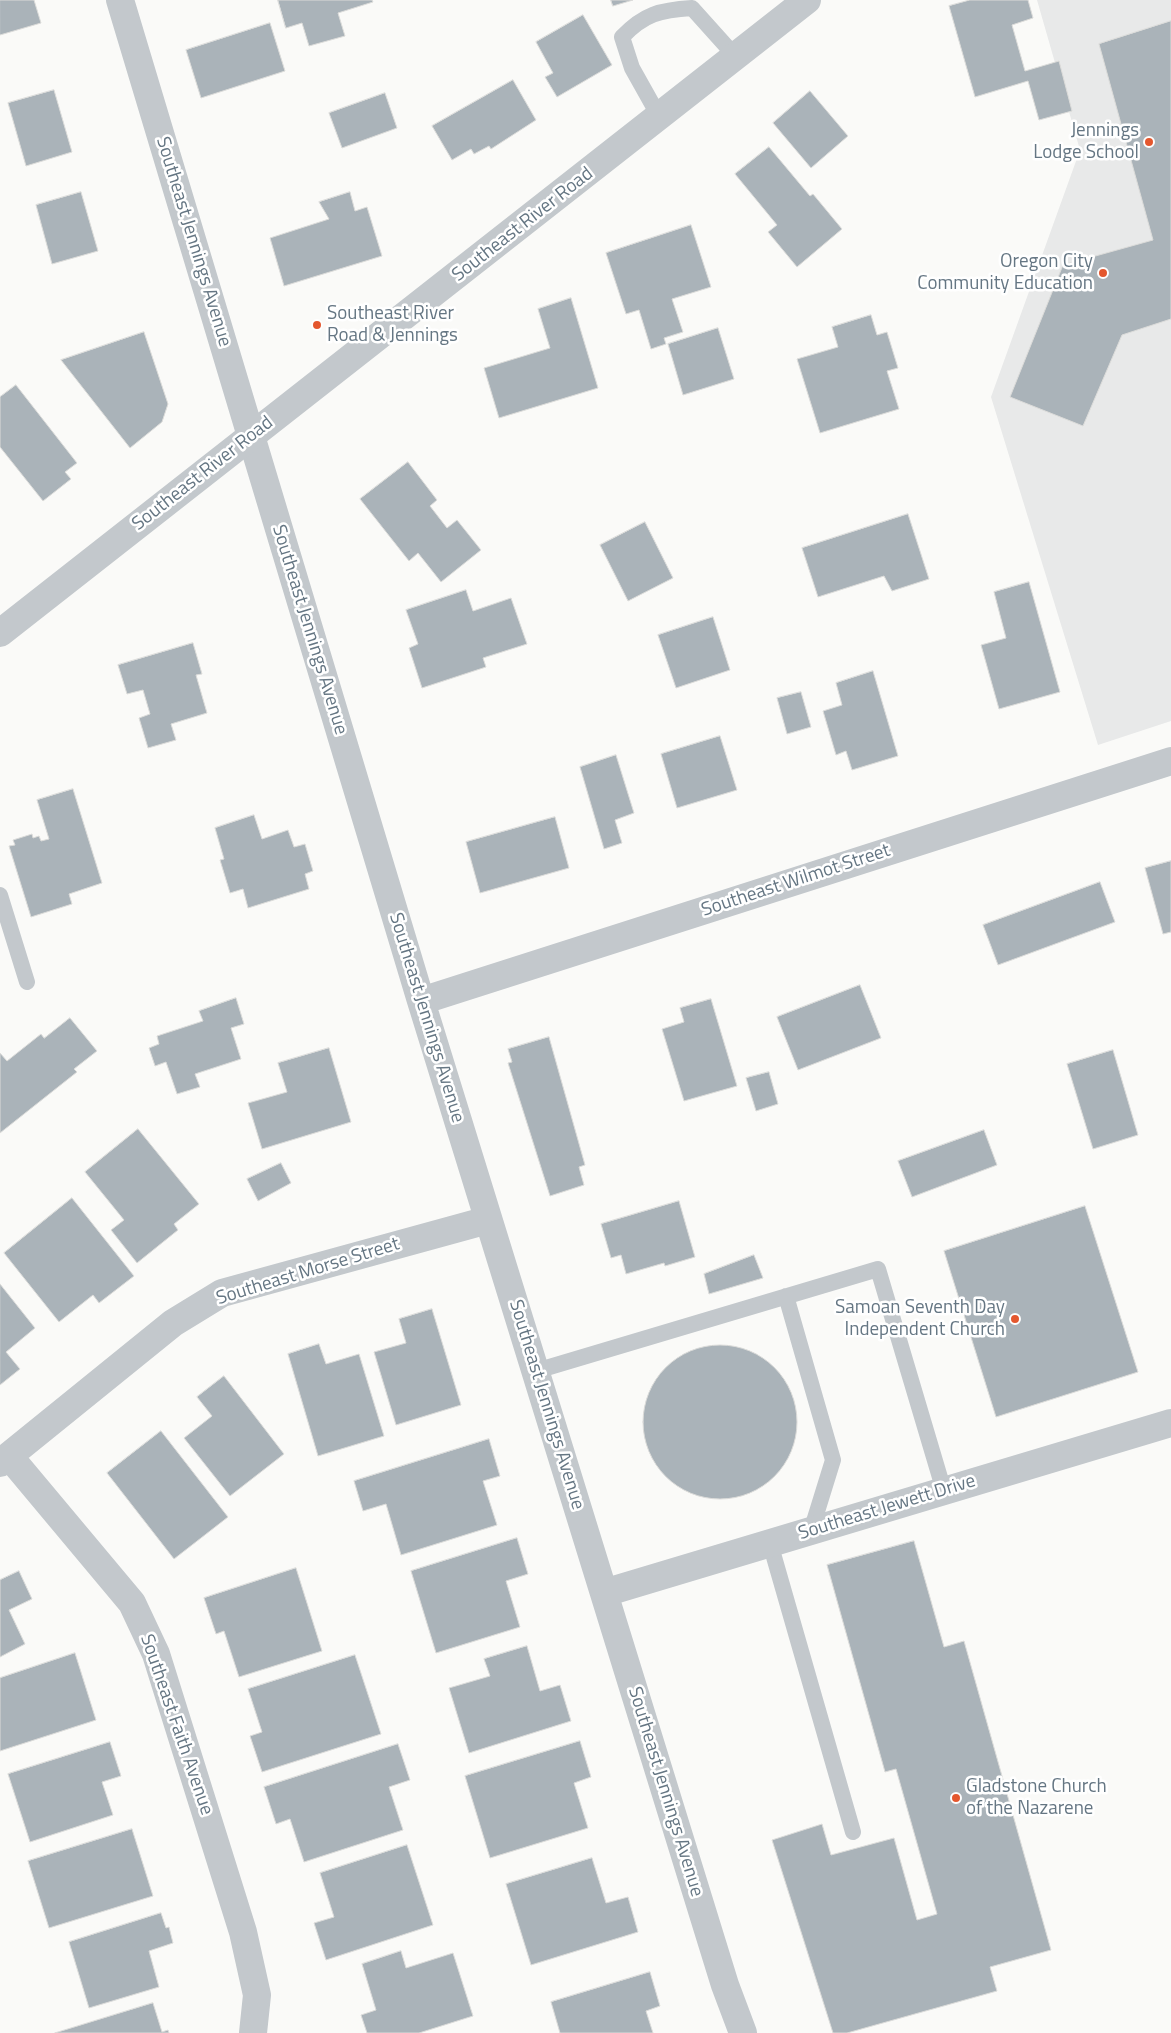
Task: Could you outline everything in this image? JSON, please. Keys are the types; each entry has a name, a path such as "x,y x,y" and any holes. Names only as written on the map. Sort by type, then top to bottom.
{"street":[{"name":"Southeast Jennings Avenue","path":"120,0 488,1220 725,1985 743,2033"},
{"name":"Southeast River Road","path":"0,633 660,118 807,0"},
{"name":"Southeast Wilmot Street","path":"421,1001 1171,761"},
{"name":"Southeast Morse Street","path":"4,1460 173,1322 222,1294 488,1220"},
{"name":"Southeast Jewett Drive","path":"604,1592 1171,1423"},
{"name":"Southeast Faith Avenue","path":"4,1460 132,1603 156,1654 244,1932 257,1995 253,2033"}],"lane":[{"path":"660,118 632,68 622,37 634,25 663,9 692,8 736,57"},
{"path":"0,895 27,982"},
{"path":"536,1371 878,1269 944,1491"},
{"path":"786,1296 833,1460 811,1531"},
{"path":"770,1543 853,1832"}],"shaded area":[{"name":"Oregon City Community Education","path":"1037,0 1171,0 1171,721 1098,745 991,397 1080,150"}],"building":[{"path":"0,0 34,0 41,23 0,35"},
{"path":"278,0 372,0 373,2 338,13 345,36 309,46 302,23 286,28"},
{"path":"611,0 633,0 613,6"},
{"path":"970,0 1028,0 1033,18 1012,25 1025,71 1059,61 1072,111 1039,120 1028,81 975,97 949,6"},
{"path":"583,15 612,65 557,97 545,77 553,73 536,42"},
{"name":"Jennings Lodge School","path":"1171,21 1171,319 1122,335 1083,426 1010,397 1063,265 1153,240 1099,44"},
{"path":"270,23 285,71 201,98 186,50"},
{"path":"513,80 536,120 491,149 489,146 474,154 471,149 452,160 432,126"},
{"path":"54,90 72,152 26,166 8,103"},
{"path":"810,91 848,136 811,168 773,123"},
{"path":"385,93 397,128 342,148 329,113"},
{"path":"769,147 810,196 813,194 842,229 797,267 768,232 777,225 735,174"},
{"path":"81,192 98,251 52,264 36,205"},
{"path":"350,192 355,211 367,207 382,256 284,286 270,238 329,219 319,202"},
{"path":"691,225 711,287 672,299 683,332 664,338 666,344 651,349 639,310 626,314 606,253"},
{"path":"571,298 598,388 499,418 484,368 550,348 538,309"},
{"path":"871,315 877,335 887,332 898,368 887,371 899,409 820,433 797,359 838,347 832,327"},
{"path":"718,328 734,379 683,395 668,344"},
{"path":"144,332 168,404 162,422 130,448 61,360"},
{"path":"16,385 77,463 65,472 71,479 43,501 0,447 0,397"},
{"path":"408,462 437,500 430,506 447,528 457,520 481,550 441,582 418,553 409,561 360,499"},
{"path":"908,514 929,579 892,591 884,576 818,597 802,548"},
{"path":"645,522 673,578 628,601 600,545"},
{"path":"1029,582 1060,692 999,709 981,645 1006,638 994,592"},
{"path":"466,590 473,611 511,598 527,644 483,658 486,667 422,688 409,648 418,644 406,610"},
{"path":"713,617 730,670 676,688 658,635"},
{"path":"193,643 202,674 196,675 207,713 171,724 176,740 148,748 139,718 150,714 143,690 127,694 118,665"},
{"path":"873,671 898,756 852,770 846,751 836,755 823,711 842,705 836,683"},
{"path":"801,692 811,727 787,734 777,698"},
{"path":"720,736 737,790 677,808 661,754"},
{"path":"616,755 634,813 615,820 622,843 604,849 580,767"},
{"path":"73,789 102,883 69,894 72,904 31,917 9,846 15,845 13,840 32,834 33,838 39,836 41,841 49,839 37,800"},
{"path":"254,815 262,839 288,830 294,847 305,844 313,871 305,874 309,889 248,908 243,889 230,893 220,860 224,859 215,828"},
{"path":"555,817 569,868 480,893 466,842"},
{"path":"1171,861 1171,932 1163,934 1145,868"},
{"path":"1100,882 1115,922 998,965 983,925"},
{"path":"860,985 881,1038 798,1070 777,1017"},
{"path":"236,998 244,1024 231,1028 241,1059 195,1074 200,1087 177,1094 166,1062 155,1066 149,1048 159,1044 157,1036 203,1021 199,1011"},
{"path":"711,999 737,1086 684,1101 662,1029 684,1022 680,1008"},
{"path":"70,1018 97,1051 74,1069 77,1072 0,1133 0,1053 7,1061 41,1034 44,1038"},
{"path":"549,1037 585,1165 579,1167 584,1185 550,1196 508,1063 512,1062 508,1049"},
{"path":"329,1048 351,1122 262,1149 248,1103 287,1092 278,1063"},
{"path":"1113,1050 1138,1135 1093,1149 1067,1064"},
{"path":"769,1072 778,1104 756,1111 746,1078"},
{"path":"138,1129 199,1204 174,1224 178,1230 137,1263 111,1230 124,1220 85,1172"},
{"path":"984,1130 997,1165 912,1197 898,1161"},
{"path":"281,1163 291,1183 258,1201 247,1179"},
{"path":"72,1198 134,1276 99,1303 93,1295 59,1322 4,1253"},
{"path":"679,1201 695,1257 665,1266 664,1263 626,1274 621,1255 611,1258 601,1224"},
{"path":"1085,1206 1138,1372 996,1417 944,1251"},
{"path":"754,1255 763,1278 709,1294 704,1274"},
{"path":"0,1284 35,1328 6,1352 20,1369 0,1385"},
{"path":"432,1309 461,1405 396,1425 374,1352 406,1343 399,1319"},
{"path":"319,1344 326,1364 359,1354 384,1436 318,1456 288,1354"},
{"path":"720,1345 735,1346 750,1351 775,1367 791,1392 796,1407 796,1437 791,1452 775,1477 750,1493 735,1498 720,1499 705,1498 690,1493 665,1477 649,1452 644,1437 643,1422 644,1407 649,1392 665,1367 690,1351 705,1346"},
{"path":"224,1376 284,1454 230,1496 184,1438 212,1416 197,1397"},
{"path":"161,1431 228,1517 174,1559 107,1473"},
{"path":"489,1439 500,1476 483,1481 497,1525 401,1555 386,1504 363,1511 354,1481"},
{"path":"517,1538 528,1574 506,1581 520,1627 436,1653 411,1571"},
{"name":"Gladstone Church of the Nazarene","path":"914,1541 944,1647 964,1641 1051,1950 990,1967 997,1991 847,2033 833,2033 772,1840 822,1824 831,1855 894,1838 917,1920 937,1914 896,1769 885,1772 827,1565"},
{"path":"296,1568 322,1651 239,1677 224,1631 216,1634 204,1598"},
{"path":"19,1571 32,1599 9,1610 25,1644 0,1657 0,1580"},
{"path":"527,1646 540,1691 560,1685 571,1721 469,1753 449,1688 490,1676 484,1659"},
{"path":"75,1653 96,1720 0,1751 0,1678"},
{"path":"355,1655 381,1734 262,1772 250,1736 262,1732 248,1689"},
{"path":"580,1741 591,1777 574,1783 588,1828 490,1858 465,1776"},
{"path":"110,1742 121,1776 102,1782 113,1815 30,1842 8,1774"},
{"path":"398,1744 410,1780 389,1787 403,1830 304,1862 290,1819 276,1824 264,1787"},
{"path":"132,1829 153,1896 49,1928 28,1861"},
{"path":"407,1845 433,1925 326,1960 314,1923 334,1917 320,1873"},
{"path":"592,1858 606,1903 628,1897 638,1932 531,1965 506,1884"},
{"path":"161,1913 166,1928 169,1927 173,1943 149,1951 159,1987 89,2008 69,1942"},
{"path":"401,1951 406,1968 453,1953 473,2016 419,2033 367,2033 361,2015 376,2010 362,1964"},
{"path":"650,1972 660,2006 646,2011 653,2033 560,2033 551,2002"},
{"path":"153,2003 162,2032 168,2030 169,2033 55,2033"}],"place":[{"name":"Jennings Lodge School","path":"1149,142"},
{"name":"Oregon City Community Education","path":"1103,273"},
{"name":"Southeast River Road & Jennings","path":"317,325"},
{"name":"Samoan Seventh Day Independent Church","path":"1015,1319"},
{"name":"Gladstone Church of the Nazarene","path":"956,1798"}]}
